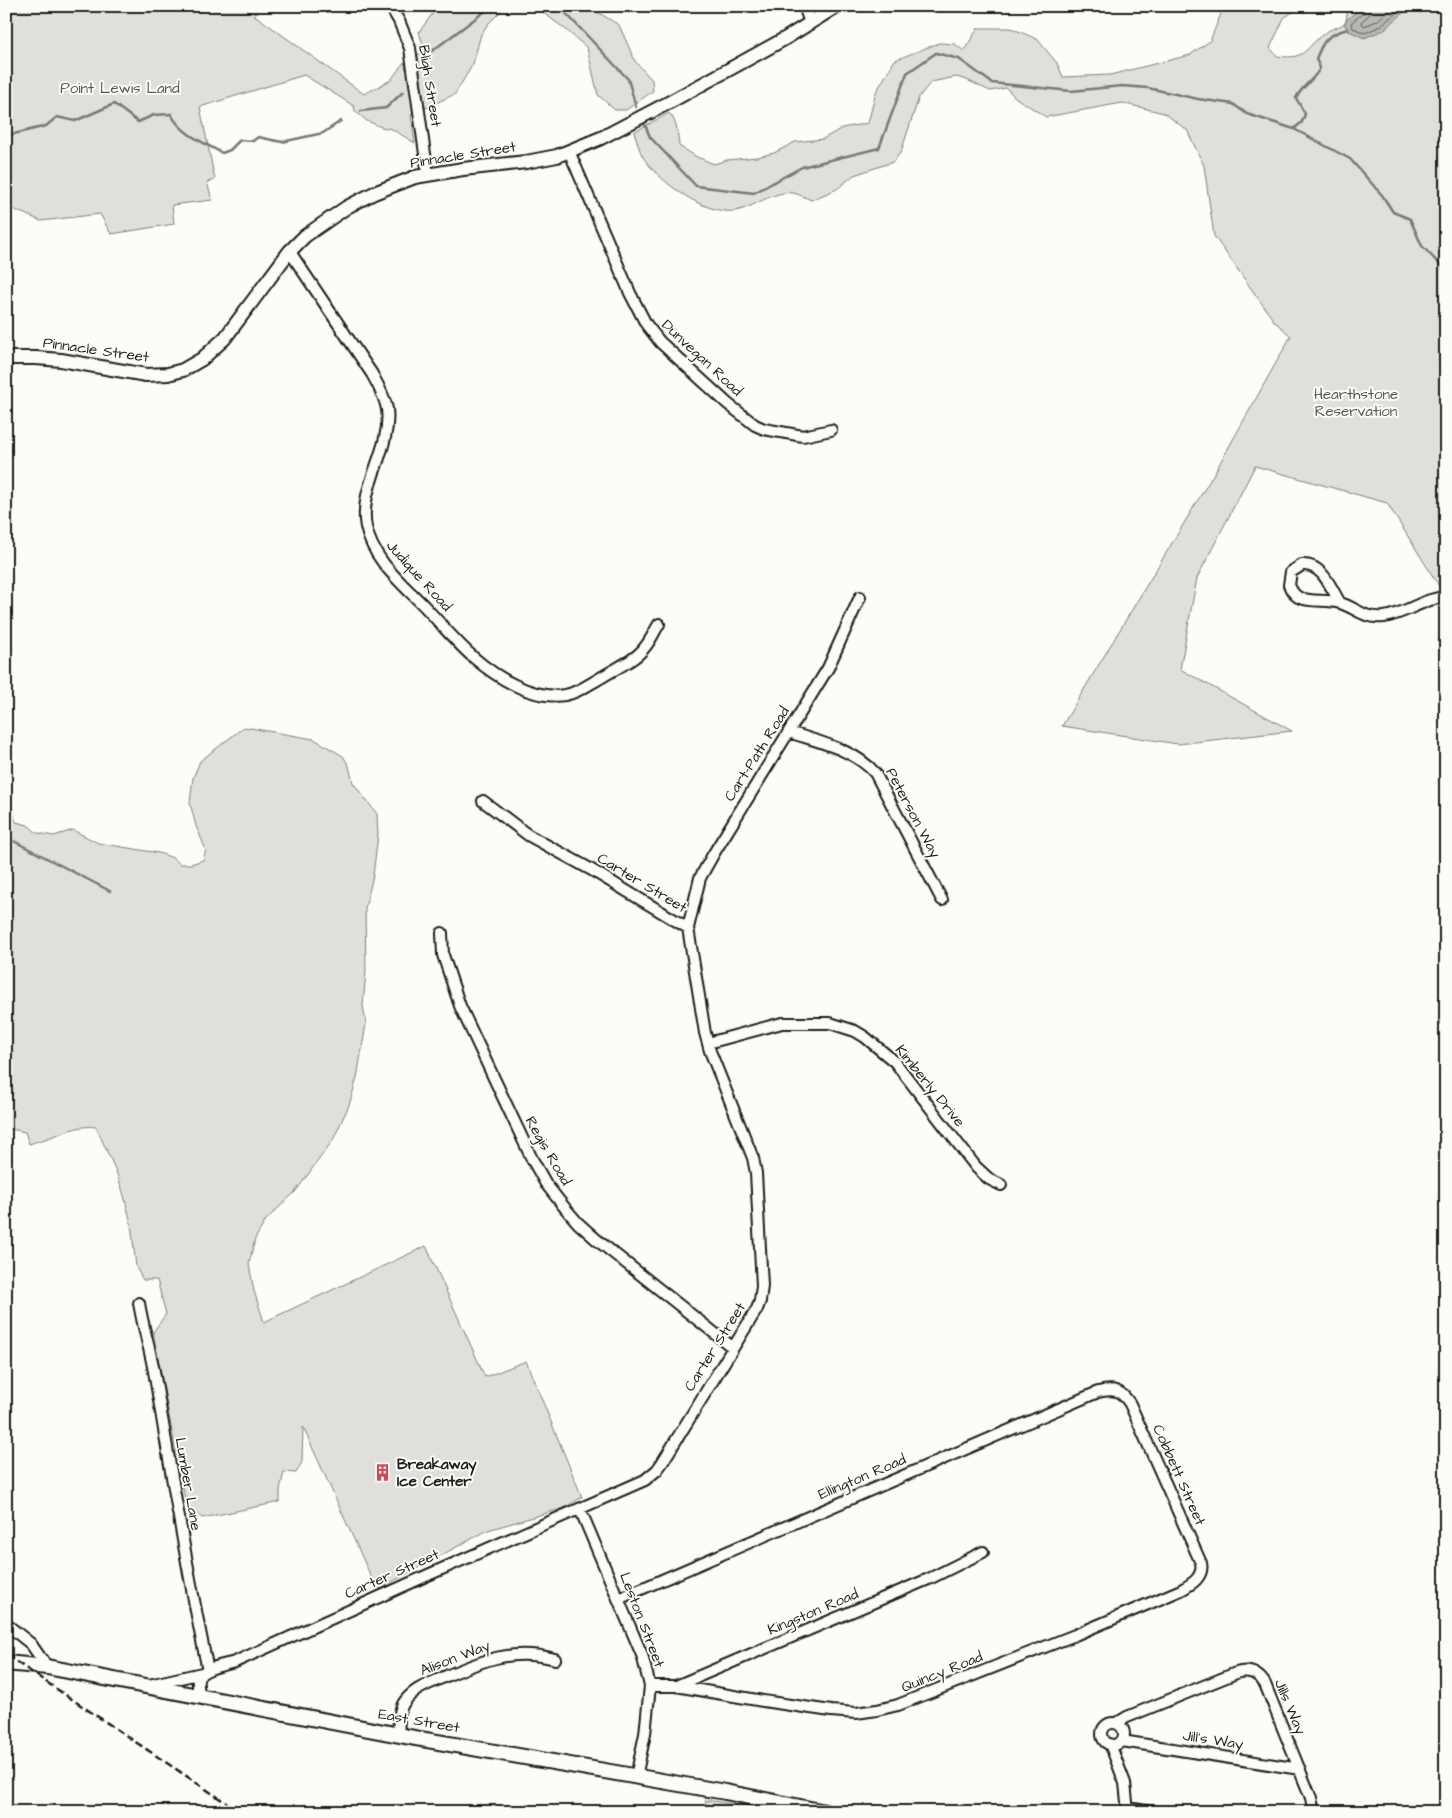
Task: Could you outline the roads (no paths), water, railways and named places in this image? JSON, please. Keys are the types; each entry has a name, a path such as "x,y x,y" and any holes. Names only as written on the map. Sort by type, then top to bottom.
{"main road":[{"name":"East Street","path":"6,1663 46,1667 398,1734 826,1812"}],"street":[{"name":"Bligh Street","path":"390,6 399,21 410,48 428,175"},
{"path":"804,6 810,24"},
{"name":"Pinnacle Street","path":"6,358 61,360 146,375 168,374 183,370 202,359 226,338 290,252 305,236 347,207 374,193 415,177 557,156 601,138 810,24 837,6"},
{"name":"Dunvegan Road","path":"569,151 630,293 646,324 660,342 728,404 764,430 803,436 831,430"},
{"name":"Judique Road","path":"290,252 372,374 387,408 387,426 383,445 365,505 366,526 374,550 387,567 472,656 499,676 523,688 554,696 566,695 586,686 639,654 647,645 658,624"},
{"path":"1340,603 1320,570 1315,566 1302,565 1292,572 1289,585 1296,596 1340,603 1364,615 1382,617 1400,612 1430,599 1446,597"},
{"name":"Cart-Path Road","path":"688,928 700,878 828,668 860,597"},
{"name":"Peterson Way","path":"788,732 854,756 866,763 875,773 942,900"},
{"name":"Carter Street","path":"145,1686 205,1672 235,1662 420,1578 645,1480 657,1470 732,1346 757,1309 761,1296 756,1173 708,1042 688,928 590,869 528,835 483,801"},
{"name":"Regis Road","path":"442,933 443,955 460,1006 504,1102 546,1184 578,1223 597,1240 732,1346"},
{"name":"Kimberly Drive","path":"708,1042 782,1023 830,1024 855,1031 895,1062 976,1167 989,1179 1001,1185"},
{"name":"Lumber Lane","path":"139,1303 144,1334 154,1374 205,1672"},
{"name":"Ellington Road","path":"618,1600 1098,1392 1107,1389 1120,1391"},
{"name":"Cobbett Street","path":"1120,1391 1130,1404 1197,1554 1202,1568 1200,1575"},
{"name":"Leston Street","path":"580,1509 642,1655 650,1686 646,1734 636,1777"},
{"name":"Kingston Road","path":"650,1686 676,1686 931,1578 983,1552"},
{"name":"Quincy Road","path":"676,1686 831,1711 856,1713 877,1710 898,1705 1075,1635 1181,1590 1200,1575"},
{"path":"6,1624 32,1644 46,1667"},
{"name":"Alison Way","path":"398,1734 401,1706 415,1691 427,1684 488,1659 537,1654 555,1659"},
{"name":"Jills Way","path":"1153,1812 1128,1810 1125,1784 1110,1744 1103,1737 1103,1730 1110,1723 1117,1723 1127,1717 1236,1672 1244,1671 1253,1672 1260,1676 1265,1684 1300,1769 1314,1812"},
{"path":"199,1696 198,1678 205,1672"},
{"path":"1110,1744 1122,1741 1124,1731 1117,1723"},
{"name":"Jill's Way","path":"1122,1741 1300,1769"}],"water":[{"path":"1364,6 1411,6 1384,30 1364,38 1349,31 1344,24 1347,19"}],"waterway":[{"path":"432,51 492,6"},
{"path":"559,6 628,79 636,107"},
{"path":"1294,129 1302,122 1305,114 1296,98 1320,68 1316,59 1321,47 1331,36 1348,29"},
{"path":"645,125 650,137 696,186 754,193 802,167 879,148 907,73 936,53 959,59 992,83 1071,91 1122,86 1148,88 1198,99 1233,104 1247,114 1294,129 1350,159 1382,195 1393,212 1410,219 1422,246 1446,271"},
{"path":"361,111 386,108 403,92"},
{"path":"6,136 46,126 57,117 75,121 114,104 138,122 154,115 171,114 175,121 187,132 222,153 230,150 240,140 253,141 258,137 282,142 323,133 341,121"},
{"path":"6,837 110,891"}],"railway":[{"path":"6,1655 240,1812"}],"place":[{"name":"Breakaway Ice Center","path":"383,1473"}],"park label":[{"name":"Point Lewis Land","path":"120,88"},
{"name":"Hearthstone Reservation","path":"1356,402"}]}
